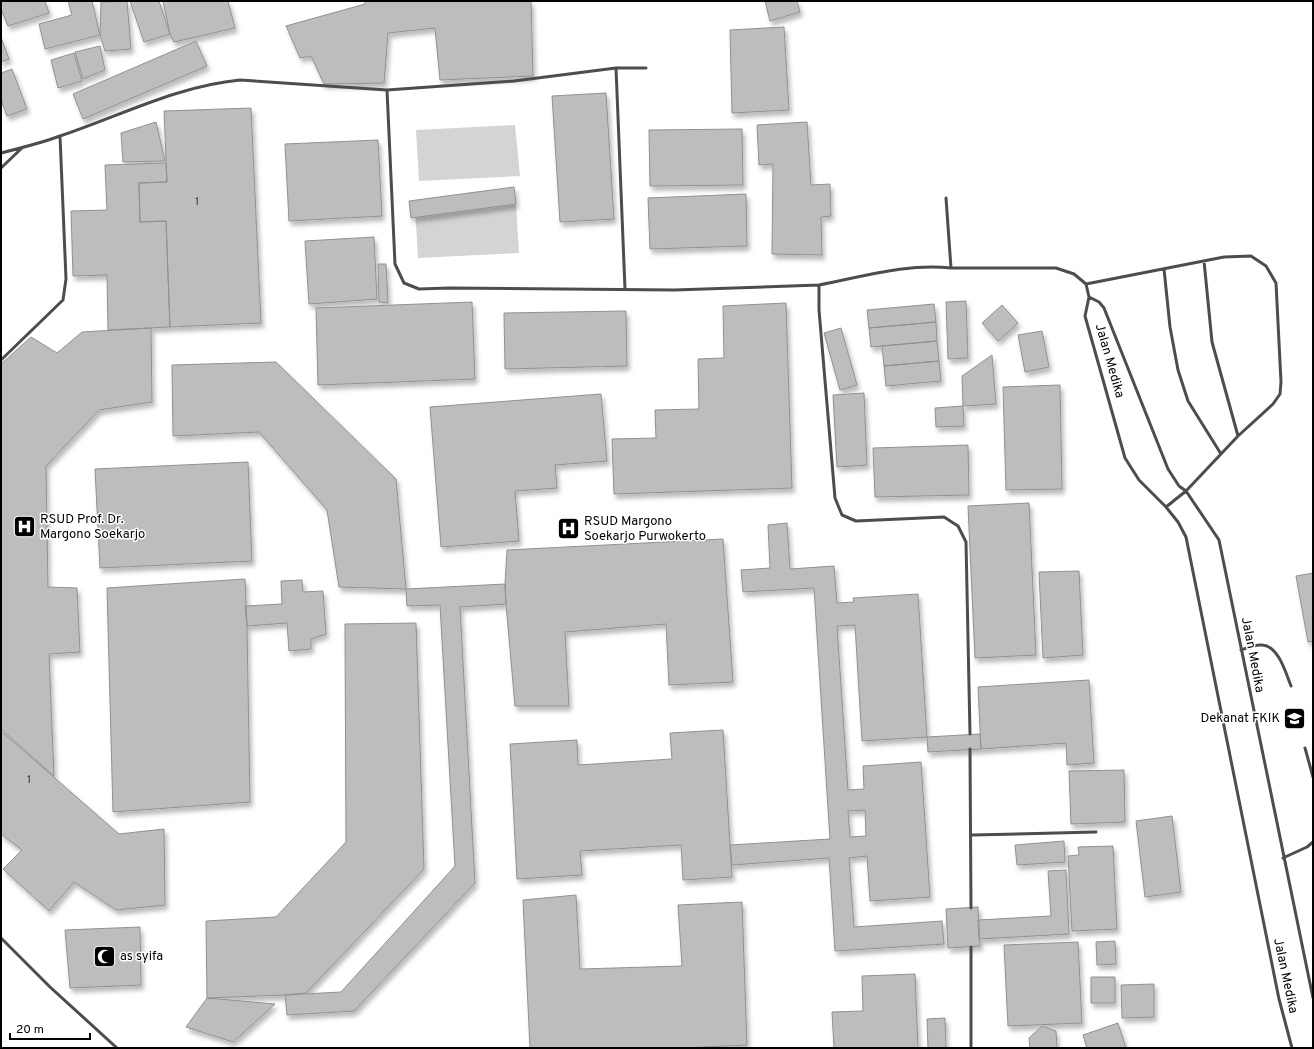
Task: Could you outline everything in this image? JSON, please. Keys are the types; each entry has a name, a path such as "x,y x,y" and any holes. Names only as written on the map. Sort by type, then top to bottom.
{"lane":[{"path":"1,153 60,136 167,96 222,82 240,80 387,90 514,81 616,68 646,68"},
{"path":"616,68 625,289"},
{"path":"387,90 395,264 404,283 419,289 674,290 819,285 912,267 937,266 951,268 1056,268 1074,274 1086,284 1089,297"},
{"path":"1,360 63,300 66,279 60,136"},
{"path":"1,168 24,147"},
{"path":"946,198 951,268"},
{"path":"1086,284 1224,257 1252,256 1266,266 1276,283 1282,382 1280,394 1273,404 1238,436 1186,491 1166,507"},
{"path":"1204,261 1212,342 1238,436"},
{"path":"1164,269 1170,327 1178,370 1188,401 1221,454"},
{"path":"819,285 819,310 835,498 842,515 856,521 944,517 958,526 966,542 970,734"},
{"name":"Jalan Medika","path":"1292,1048 1278,999 1186,538 1178,522 1166,507 1139,480 1126,458 1085,316 1089,297 1099,302 1104,308 1168,469 1179,486 1186,491 1219,540 1313,998"},
{"path":"1241,650 1252,646 1263,645 1270,647 1284,666 1291,686"},
{"path":"1305,748 1313,777"},
{"path":"970,749 972,835 971,908"},
{"path":"972,835 1096,832"},
{"path":"1284,858 1307,847 1313,842"},
{"path":"1,938 50,987 117,1048"},
{"path":"970,1048 971,947"}],"shaded area":[{"path":"515,125 520,176 419,181 416,130"},
{"path":"516,204 519,253 418,258 415,207"}],"building":[{"path":"1,1 45,1 49,13 8,26 1,9"},
{"path":"68,1 92,1 100,35 45,49 39,24 72,15"},
{"path":"127,1 131,49 105,51 100,35 101,2"},
{"path":"130,1 159,1 170,34 144,42"},
{"path":"163,1 228,1 235,28 174,42 170,34"},
{"path":"365,1 531,1 533,76 440,80 435,28 388,33 384,83 324,84 311,56 300,58 286,26 365,4"},
{"path":"765,1 797,1 800,12 770,21"},
{"path":"784,27 789,110 732,113 730,30"},
{"path":"1,37 9,59 1,62"},
{"path":"196,41 207,66 83,119 73,94"},
{"path":"100,46 105,70 83,79 75,52"},
{"path":"74,53 82,81 58,88 51,60"},
{"path":"12,69 27,109 7,116 1,100 1,73"},
{"path":"606,93 614,219 560,222 552,96"},
{"path":"251,108 261,323 170,327 166,221 140,222 139,183 167,182 164,111"},
{"path":"156,122 165,161 123,162 121,133"},
{"path":"807,122 811,185 830,184 831,216 821,217 822,255 772,254 773,164 759,165 757,125"},
{"path":"742,129 743,185 650,186 649,130"},
{"path":"378,140 382,216 289,221 285,144"},
{"path":"166,163 167,182 139,183 140,222 166,221 170,327 108,330 107,275 73,276 71,211 107,210 105,165"},
{"path":"514,187 516,204 411,218 409,201"},
{"path":"746,194 747,246 650,249 648,198"},
{"path":"374,237 377,299 309,304 305,241"},
{"path":"378,264 386,264 388,303 379,302"},
{"path":"966,301 968,358 948,359 946,302"},
{"path":"472,302 475,379 318,385 316,308"},
{"path":"786,303 792,488 614,494 612,439 656,438 655,410 699,409 698,359 724,358 723,306"},
{"path":"934,304 936,322 869,328 867,310"},
{"path":"1002,305 1018,323 998,341 982,323"},
{"path":"626,311 627,366 505,369 504,313"},
{"path":"936,322 937,341 871,347 869,328"},
{"name":"RSUD Prof. Dr. Margono Soekarjo","path":"151,328 152,402 99,410 46,466 48,587 77,588 80,652 49,654 54,776 1,729 1,364 31,337 57,353 82,332"},
{"path":"841,328 857,385 840,390 824,333"},
{"path":"1042,331 1049,367 1025,372 1018,335"},
{"path":"937,341 939,361 884,366 882,346"},
{"path":"992,355 996,404 963,406 962,376"},
{"path":"939,361 941,381 886,386 884,366"},
{"path":"276,362 396,479 406,589 339,587 327,510 259,432 173,436 172,365"},
{"path":"1060,385 1062,489 1006,490 1003,387"},
{"path":"864,393 867,465 837,467 833,395"},
{"path":"601,394 607,461 555,465 557,488 515,491 519,541 441,547 430,407"},
{"path":"963,406 964,426 936,427 935,408"},
{"path":"968,445 969,495 875,497 873,448"},
{"path":"248,462 252,561 100,568 95,469"},
{"path":"1029,503 1036,655 975,658 968,506"},
{"path":"787,523 790,569 834,566 837,603 854,602 853,598 918,594 927,737 862,741 855,625 837,626 848,790 864,789 863,766 921,762 930,897 870,901 867,856 849,858 854,927 942,921 944,944 835,951 829,858 732,865 730,845 830,839 814,588 743,592 741,570 770,568 768,525","holes":["865,810 866,836 850,837 848,811"]},
{"path":"723,539 733,682 669,685 666,624 565,632 569,706 515,706 506,604 505,584 507,550"},
{"path":"1079,571 1083,655 1043,658 1039,572"},
{"path":"1313,573 1313,641 1308,642 1296,576"},
{"path":"245,579 250,802 113,812 107,588"},
{"path":"302,580 303,592 323,591 326,634 311,639 311,649 289,651 287,623 247,626 245,606 282,604 281,581"},
{"path":"505,584 506,604 460,607 475,883 354,1011 287,1015 285,995 341,992 455,866 440,605 407,606 406,589"},
{"path":"416,623 424,869 306,993 207,998 206,921 276,917 346,842 345,624"},
{"path":"1089,680 1094,763 1067,765 1066,743 981,749 978,687"},
{"path":"723,730 732,877 683,880 681,845 580,851 582,875 517,879 510,744 577,740 578,765 672,759 670,733"},
{"path":"1,731 119,834 164,829 165,905 116,910 74,882 49,911 3,869 22,850 1,834"},
{"path":"980,734 981,749 928,752 927,737"},
{"path":"1124,770 1125,822 1071,824 1069,771"},
{"path":"1172,816 1181,892 1145,897 1136,821"},
{"path":"1064,841 1065,862 1017,865 1015,845"},
{"path":"1113,846 1117,929 1072,931 1068,856 1079,855 1078,847"},
{"path":"1066,870 1069,934 979,939 978,920 1051,916 1048,871"},
{"path":"576,895 580,969 682,966 678,905 742,902 747,1045 683,1048 530,1048 523,900"},
{"path":"978,907 980,946 948,948 946,909"},
{"name":"as syifa","path":"140,927 141,985 70,988 65,930"},
{"path":"1115,941 1116,964 1097,965 1096,942"},
{"path":"1078,942 1082,1023 1008,1026 1004,945"},
{"path":"915,974 918,1048 834,1048 832,1012 863,1011 862,976"},
{"path":"1091,977 1115,977 1115,1003 1091,1003"},
{"path":"1154,984 1154,1017 1122,1018 1121,985"},
{"path":"207,998 275,1004 233,1042 186,1027"},
{"path":"945,1018 946,1048 928,1048 927,1019"},
{"path":"1118,1023 1126,1048 1087,1048 1083,1035"},
{"path":"1042,1026 1056,1031 1057,1048 1030,1048 1029,1038"}],"place":[{"name":"RSUD Prof. Dr. Margono Soekarjo","path":"24,527"},
{"name":"RSUD Margono Soekarjo Purwokerto","path":"569,529"},
{"name":"Dekanat FKIK","path":"1295,719"},
{"name":"as syifa","path":"104,957"}]}
